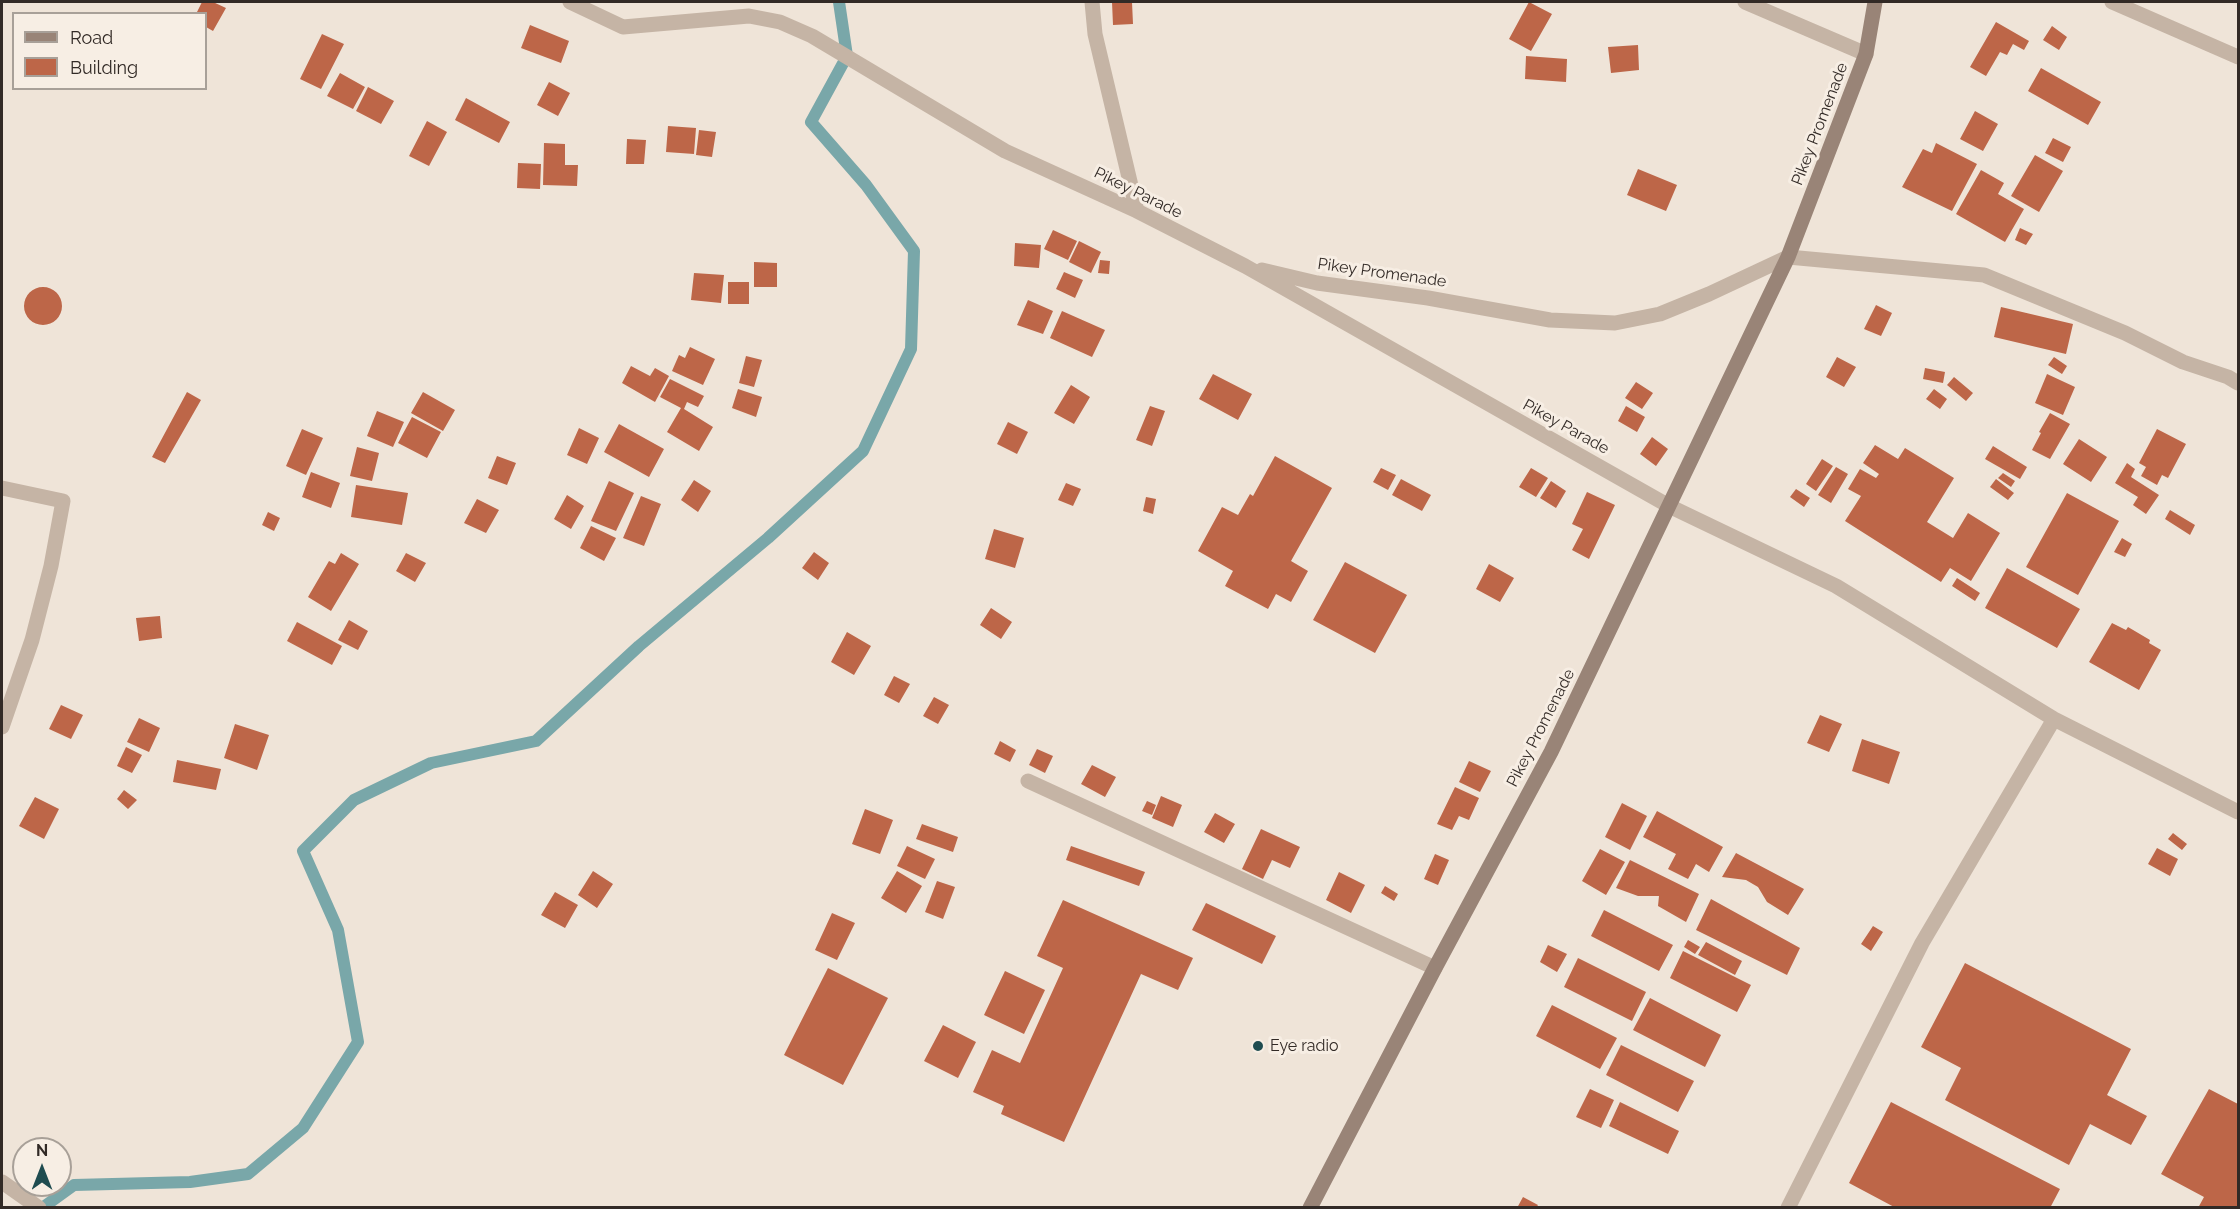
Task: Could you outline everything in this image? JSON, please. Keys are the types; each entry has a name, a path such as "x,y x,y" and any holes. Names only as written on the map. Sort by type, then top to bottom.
{"street":[{"name":"Pikey Parade","path":"570,2 623,27 749,16 780,22 812,36 1005,151 1137,211 1245,266 1669,506 1836,586 2054,719 2238,812"},
{"path":"1092,2 1095,34 1137,211"},
{"path":"1745,2 1866,54"},
{"name":"Pikey Promenade","path":"1310,1208 1551,752 1788,257 1866,54 1875,2"},
{"path":"2112,2 2238,57"},
{"path":"1788,257 1984,275 2125,333 2183,362 2228,377 2238,383"},
{"name":"Pikey Promenade","path":"1245,266 1317,283 1428,298 1550,320 1615,323 1660,314 1788,257"},
{"path":"2,489 63,501 51,566 32,639 2,727"},
{"path":"1788,1208 1922,943 2054,719"},
{"path":"1028,781 1435,968"},
{"path":"2,1182 39,1208"}],"building":[{"path":"202,2 213,2 226,8 213,31 207,28 207,12 197,12"},
{"path":"1112,2 1132,2 1133,24 1113,25"},
{"path":"1529,2 1552,14 1531,51 1509,39"},
{"path":"1996,22 2029,41 2024,50 2013,44 2007,55 2000,52 1986,76 1970,67"},
{"path":"530,25 569,41 561,63 521,48"},
{"path":"2052,26 2067,37 2059,50 2043,40"},
{"path":"322,34 344,44 321,89 300,79"},
{"path":"1638,45 1639,70 1611,73 1608,47"},
{"path":"1526,56 1567,59 1566,82 1525,79"},
{"path":"2041,68 2101,102 2088,125 2028,91"},
{"path":"340,73 365,87 353,109 327,96"},
{"path":"549,82 570,93 558,116 537,105"},
{"path":"368,87 394,101 381,124 356,111"},
{"path":"466,98 510,122 499,143 455,120"},
{"path":"1975,111 1998,124 1983,151 1960,139"},
{"path":"427,121 447,132 429,166 409,156"},
{"path":"668,126 696,128 694,154 666,152"},
{"path":"699,130 716,132 712,157 696,155"},
{"path":"2053,138 2071,147 2063,162 2045,153"},
{"path":"627,139 646,140 644,164 626,164"},
{"path":"544,143 565,144 565,165 578,165 577,186 543,185"},
{"path":"1936,143 1977,164 1952,211 1902,187 1923,149 1932,153"},
{"path":"2035,155 2063,171 2039,212 2011,196"},
{"path":"518,163 541,164 540,189 517,188"},
{"path":"1638,169 1677,185 1666,211 1627,195"},
{"path":"1981,170 2004,183 1998,194 2024,209 2005,242 1956,214"},
{"path":"2020,228 2033,234 2026,245 2015,240"},
{"path":"1053,230 1077,241 1068,260 1044,249"},
{"path":"1079,241 1101,252 1091,273 1069,262"},
{"path":"1015,243 1041,245 1039,268 1014,266"},
{"path":"1100,260 1110,261 1109,274 1098,273"},
{"path":"754,262 777,263 777,287 754,287"},
{"path":"1064,272 1083,280 1075,298 1056,289"},
{"path":"694,273 724,275 721,303 691,300"},
{"path":"728,282 749,282 749,304 728,304"},
{"path":"43,287 57,292 62,306 57,320 43,325 29,320 24,306 29,292"},
{"path":"1028,300 1053,311 1043,334 1017,325"},
{"path":"1876,305 1892,313 1881,336 1864,329"},
{"path":"2001,307 2073,324 2066,354 1994,337"},
{"path":"1062,311 1105,330 1092,357 1050,338"},
{"path":"690,347 715,359 703,385 672,371 679,355 685,358"},
{"path":"746,356 762,360 754,387 739,383"},
{"path":"1837,357 1856,367 1844,387 1826,377"},
{"path":"2054,357 2067,366 2062,374 2048,365"},
{"path":"631,366 650,376 655,368 669,376 655,402 622,383"},
{"path":"1925,368 1945,372 1943,383 1923,379"},
{"path":"1213,374 1252,394 1238,420 1199,399"},
{"path":"2047,374 2075,387 2063,415 2035,403"},
{"path":"1954,377 1973,393 1966,401 1947,385"},
{"path":"670,379 704,396 698,407 687,402 684,409 713,427 699,451 667,432 681,408 660,397"},
{"path":"1636,382 1653,393 1642,409 1625,398"},
{"path":"1071,385 1090,397 1074,424 1054,413"},
{"path":"738,389 762,397 756,417 732,408"},
{"path":"1934,389 1947,399 1940,409 1926,399"},
{"path":"187,392 201,400 165,463 152,457"},
{"path":"423,392 455,410 443,431 411,413"},
{"path":"1150,406 1165,411 1152,446 1136,440"},
{"path":"1626,406 1645,417 1637,432 1618,421"},
{"path":"377,411 404,422 393,447 367,436"},
{"path":"2050,413 2070,424 2050,459 2032,450"},
{"path":"412,417 441,432 427,458 398,443"},
{"path":"1008,422 1028,432 1017,454 997,444"},
{"path":"619,424 664,449 649,477 604,452"},
{"path":"579,428 599,438 587,464 567,455"},
{"path":"302,429 323,438 306,475 286,466"},
{"path":"2157,429 2186,444 2168,478 2162,475 2157,485 2141,476 2146,467 2139,463"},
{"path":"1652,437 1668,449 1656,466 1640,454"},
{"path":"2079,439 2107,457 2091,482 2063,464"},
{"path":"1875,445 1898,459 1905,448 1954,478 1927,522 1953,538 1968,513 2000,533 1971,581 1950,568 1941,582 1845,521 1861,496 1848,489 1860,469 1876,478 1879,474 1863,463"},
{"path":"1993,446 2027,467 2020,479 1985,459"},
{"path":"357,447 379,453 372,481 350,476"},
{"path":"497,456 516,463 507,485 488,478"},
{"path":"1275,456 1332,488 1291,561 1308,571 1291,602 1276,594 1268,609 1225,586 1233,571 1198,551 1222,507 1238,515 1250,494 1253,496"},
{"path":"1822,459 1833,466 1816,491 1806,484"},
{"path":"2127,463 2135,469 2131,477 2159,495 2146,514 2133,505 2138,497 2115,483"},
{"path":"1836,467 1848,474 1831,503 1818,495"},
{"path":"1381,468 1396,475 1388,490 1373,482"},
{"path":"1531,468 1548,478 1536,497 1519,487"},
{"path":"311,472 340,483 331,508 302,497"},
{"path":"2003,473 2015,481 2011,487 1998,478"},
{"path":"1401,479 1431,495 1422,511 1392,495"},
{"path":"1996,479 2014,493 2008,500 1990,487"},
{"path":"694,480 711,491 698,512 681,500"},
{"path":"609,481 634,493 616,531 591,521"},
{"path":"1551,481 1566,491 1556,508 1540,498"},
{"path":"1066,483 1081,489 1073,506 1058,500"},
{"path":"356,485 408,493 402,525 351,517"},
{"path":"1796,489 1810,498 1804,507 1790,497"},
{"path":"1587,492 1615,505 1589,559 1572,550 1583,529 1572,524"},
{"path":"2067,493 2119,521 2078,595 2026,567"},
{"path":"567,495 584,506 571,529 554,519"},
{"path":"641,496 661,504 644,546 623,538"},
{"path":"1146,497 1156,499 1153,514 1143,511"},
{"path":"477,499 499,510 486,533 464,523"},
{"path":"2170,510 2195,525 2190,535 2165,519"},
{"path":"268,512 280,518 274,531 262,525"},
{"path":"591,526 616,538 604,561 580,548"},
{"path":"994,529 1024,538 1015,568 985,559"},
{"path":"2122,538 2132,544 2125,557 2114,552"},
{"path":"814,552 829,563 818,580 802,568"},
{"path":"341,553 359,564 331,611 308,597 329,561 335,564"},
{"path":"406,553 426,563 415,582 396,571"},
{"path":"1345,562 1407,595 1375,653 1313,620"},
{"path":"1489,564 1514,578 1500,602 1476,589"},
{"path":"2007,568 2080,609 2057,648 1985,608"},
{"path":"1957,578 1980,593 1975,601 1952,586"},
{"path":"991,608 1012,622 1001,639 980,625"},
{"path":"160,616 162,638 139,641 136,618"},
{"path":"349,620 368,631 358,650 338,640"},
{"path":"297,622 342,646 332,665 287,641"},
{"path":"2112,623 2126,630 2128,627 2150,640 2149,643 2161,650 2139,690 2089,662"},
{"path":"847,632 871,646 854,675 831,662"},
{"path":"894,676 910,684 899,703 884,695"},
{"path":"934,697 949,705 938,724 923,716"},
{"path":"61,705 83,715 71,739 49,729"},
{"path":"1820,715 1842,724 1829,752 1807,743"},
{"path":"139,718 160,728 149,752 127,742"},
{"path":"235,724 269,735 257,770 224,758"},
{"path":"1862,739 1900,752 1889,784 1852,771"},
{"path":"1000,741 1016,750 1010,762 994,754"},
{"path":"126,747 142,755 132,773 117,766"},
{"path":"1037,749 1053,756 1045,773 1029,765"},
{"path":"177,760 221,769 216,790 173,782"},
{"path":"1469,761 1491,771 1480,792 1459,782"},
{"path":"1092,765 1116,777 1105,797 1081,784"},
{"path":"1455,787 1479,798 1469,820 1459,816 1452,830 1437,824"},
{"path":"124,790 137,800 128,809 117,799"},
{"path":"1161,796 1182,805 1173,827 1152,818"},
{"path":"35,797 59,809 44,839 19,826"},
{"path":"1147,801 1156,805 1152,815 1142,811"},
{"path":"1622,803 1647,816 1630,850 1605,837"},
{"path":"865,809 893,820 880,854 852,844"},
{"path":"1657,811 1723,847 1709,872 1696,864 1688,879 1668,869 1676,854 1643,837"},
{"path":"1215,813 1235,824 1224,843 1204,832"},
{"path":"922,824 958,837 953,852 916,839"},
{"path":"1261,829 1300,847 1290,868 1272,860 1263,879 1242,869"},
{"path":"2173,833 2187,844 2182,850 2168,839"},
{"path":"907,846 935,859 925,879 897,866"},
{"path":"1071,846 1145,872 1139,886 1066,860"},
{"path":"2157,848 2178,859 2170,876 2148,864"},
{"path":"1600,849 1625,862 1606,895 1582,881"},
{"path":"1736,853 1804,889 1788,915 1767,902 1758,887 1746,880 1722,877"},
{"path":"1435,854 1449,860 1438,885 1424,879"},
{"path":"1630,860 1699,894 1686,922 1658,906 1659,896 1638,896 1616,888"},
{"path":"593,871 613,884 597,908 578,895"},
{"path":"897,871 922,886 906,913 881,898"},
{"path":"1339,872 1365,885 1351,913 1326,900"},
{"path":"937,881 955,887 943,919 925,912"},
{"path":"1385,886 1398,894 1394,901 1381,893"},
{"path":"555,892 578,905 565,928 541,915"},
{"path":"1711,899 1800,948 1787,975 1696,930"},
{"path":"1063,900 1193,958 1178,990 1141,974 1064,1142 1001,1114 1004,1106 973,1092 992,1050 1020,1063 1063,968 1037,956"},
{"path":"1206,903 1276,936 1262,964 1192,930"},
{"path":"1604,910 1673,945 1659,971 1591,936"},
{"path":"832,913 855,923 837,960 815,950"},
{"path":"1873,926 1883,932 1871,951 1861,944"},
{"path":"1688,940 1700,947 1695,954 1684,947"},
{"path":"1706,942 1742,961 1735,975 1698,955"},
{"path":"1548,945 1567,954 1557,972 1540,962"},
{"path":"1683,951 1751,985 1737,1012 1670,978"},
{"path":"1578,958 1646,992 1632,1021 1564,987"},
{"path":"1965,963 2131,1049 2107,1095 2147,1116 2131,1145 2090,1124 2069,1165 1945,1100 1961,1068 1921,1047"},
{"path":"828,968 888,998 843,1085 784,1055"},
{"path":"1005,971 1045,990 1024,1034 984,1015"},
{"path":"1650,998 1721,1035 1705,1067 1633,1030"},
{"path":"1552,1005 1617,1038 1600,1069 1536,1036"},
{"path":"943,1025 976,1042 958,1078 924,1061"},
{"path":"1621,1045 1694,1081 1678,1112 1606,1075"},
{"path":"1590,1089 1614,1100 1601,1128 1576,1117"},
{"path":"2209,1089 2238,1104 2238,1208 2198,1208 2204,1197 2161,1174"},
{"path":"1620,1102 1679,1131 1668,1154 1609,1126"},
{"path":"1891,1102 2060,1189 2050,1208 1896,1208 1849,1183"},
{"path":"1523,1197 1538,1205 1536,1208 1517,1208"}],"waterway":[{"path":"42,1208 74,1185 190,1182 248,1174 303,1128 358,1042 338,930 303,851 354,800 431,763 536,741 639,646 768,538 863,451 911,349 914,251 866,185 811,122 847,56 839,2"}],"place":[{"name":"Eye radio","path":"1258,1046"}]}
